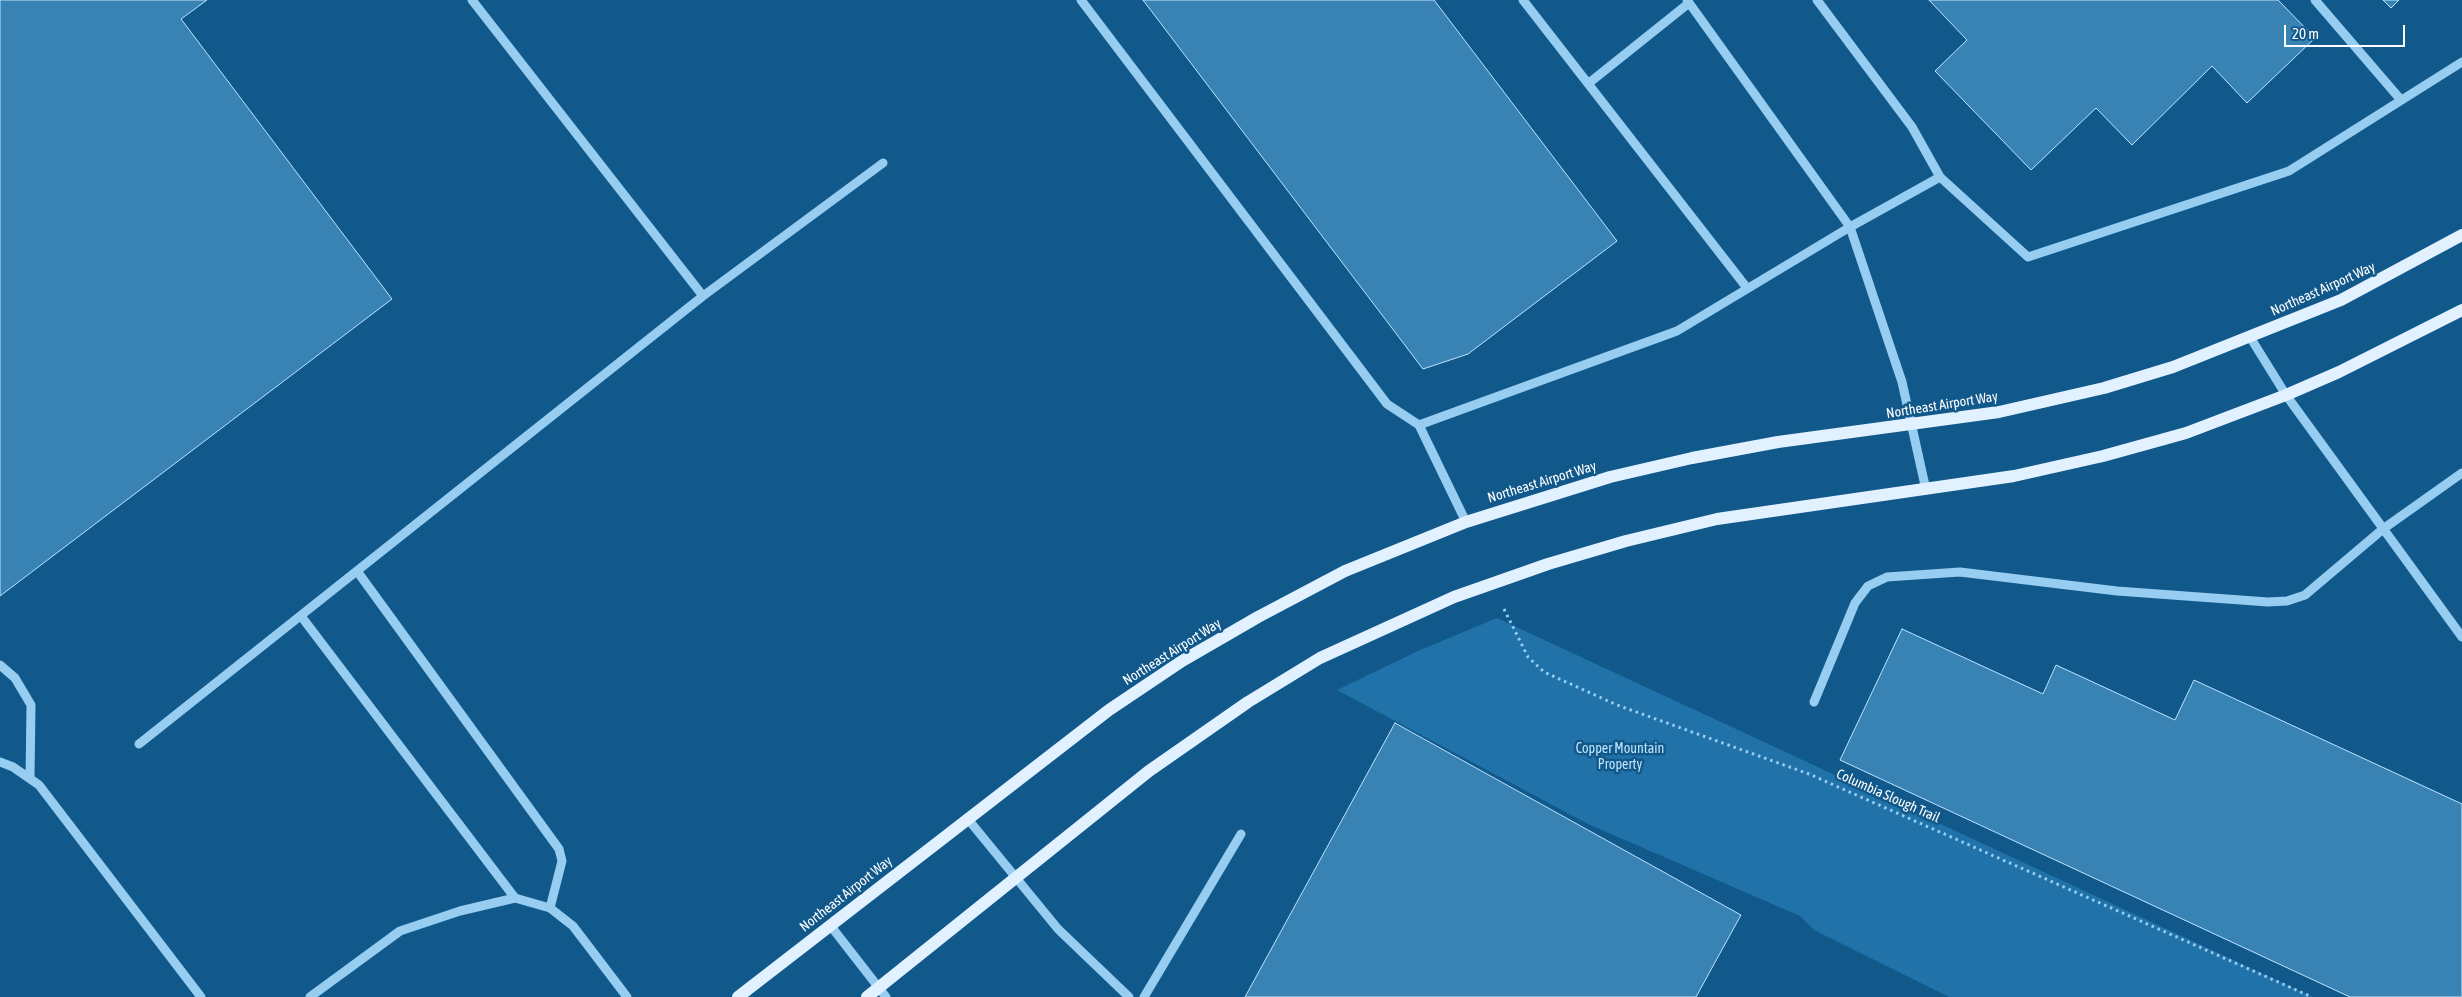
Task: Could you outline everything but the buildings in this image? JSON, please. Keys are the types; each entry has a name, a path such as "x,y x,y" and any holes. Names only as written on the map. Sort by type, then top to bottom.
{"main road":[{"name":"Northeast Airport Way","path":"738,997 1109,710 1182,661 1258,617 1345,571 1466,522 1610,477 1692,458 1778,442 1999,412 2104,388 2172,366 2341,300 2462,235"},
{"path":"867,997 882,992 1016,878 1149,771 1248,702 1320,658 1454,597 1626,541 1717,519 2014,476 2103,456 2186,433 2286,395 2347,368 2462,310"}],"lane":[{"path":"472,0 703,296"},
{"path":"1081,0 1387,404 1419,425 1466,522"},
{"path":"1523,0 1747,288"},
{"path":"1817,0 1912,127 1940,177 2028,257 2289,171 2462,62"},
{"path":"2315,0 2401,100"},
{"path":"1589,83 1688,1 1850,226 1902,382 1926,490"},
{"path":"139,744 703,296 883,163"},
{"path":"1419,425 1677,331 1850,226 1940,177"},
{"path":"2250,337 2286,395 2462,637"},
{"path":"1814,702 1855,603 1868,586 1887,578 1960,572 2117,591 2268,602 2287,601 2305,595 2383,529 2462,473"},
{"path":"356,571 558,849 562,861 550,908"},
{"path":"301,616 515,898"},
{"path":"0,665 15,678 31,705 30,778"},
{"path":"0,762 13,767 39,785 201,997"},
{"path":"967,818 1058,929 1130,997"},
{"path":"1144,997 1241,834"},
{"path":"310,997 400,931 460,911 515,898 550,908 573,926 627,997"},
{"path":"830,925 882,992"}],"path":[{"name":"Columbia Slough Trail","path":"1496,582 1516,636 1528,657 1544,672 1617,705 1809,774 2312,997"}],"green space":[{"name":"Copper Mountain Property","path":"1497,618 2313,997 1949,997 1814,930 1800,916 1588,824 1337,690 1418,651"}]}
